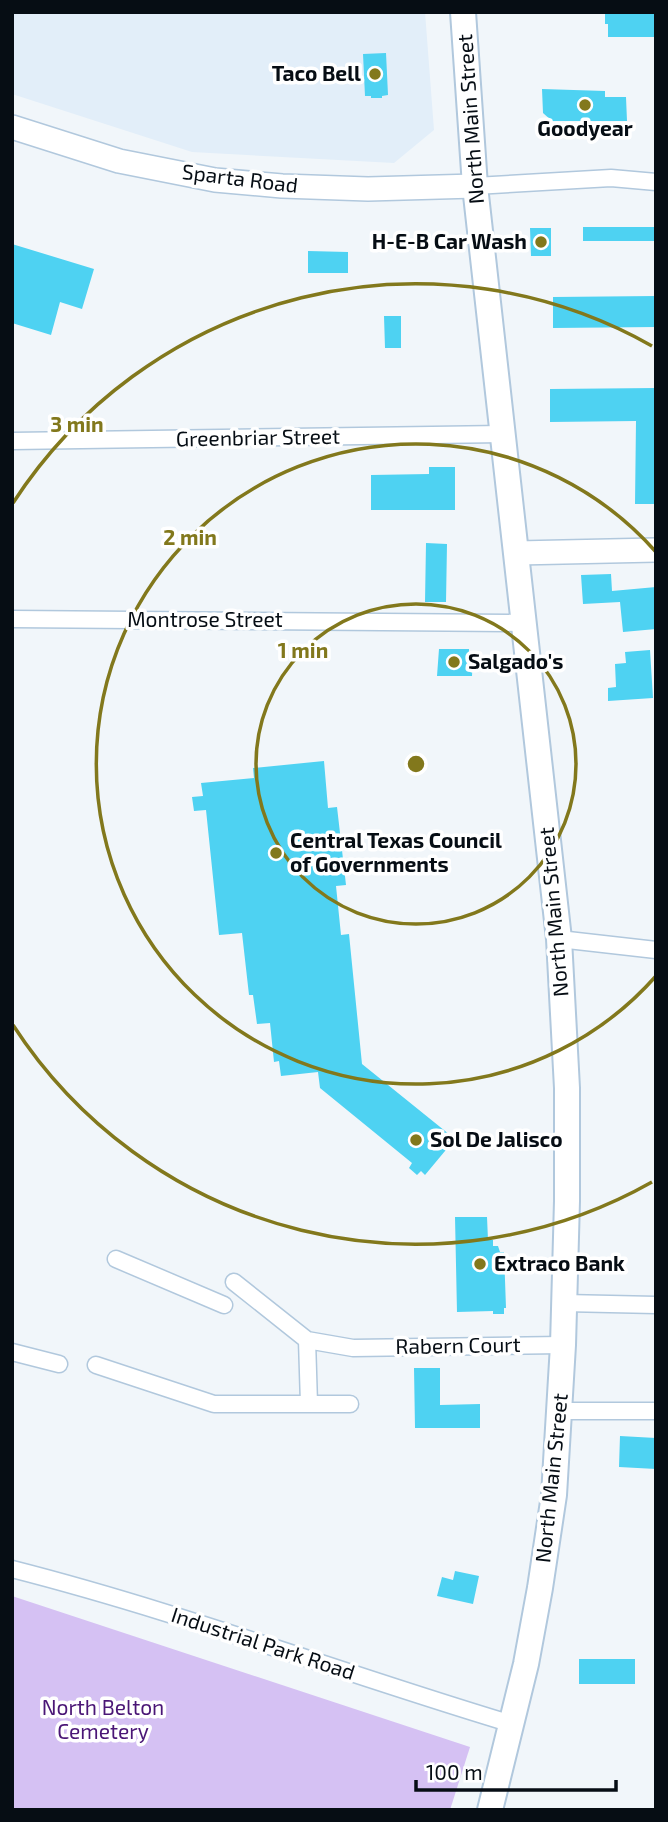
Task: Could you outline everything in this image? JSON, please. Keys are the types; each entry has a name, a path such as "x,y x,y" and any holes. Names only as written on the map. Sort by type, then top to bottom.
{"main road":[{"name":"North Main Street","path":"463,12 474,186 559,939 568,1124 563,1345 554,1495 526,1664 491,1810"}],"street":[{"name":"Sparta Road","path":"12,127 119,160 215,180 368,189 474,186"},
{"path":"474,186 611,178 656,182"},
{"name":"Greenbriar Street","path":"12,441 503,434"},
{"path":"517,552 656,550"},
{"name":"Montrose Street","path":"12,619 524,623"},
{"path":"559,939 656,950"},
{"path":"116,1259 223,1305"},
{"path":"234,1282 307,1340 309,1404"},
{"path":"564,1303 656,1305"},
{"name":"Rabern Court","path":"307,1340 353,1348 563,1345"},
{"path":"12,1352 59,1364"},
{"path":"96,1365 214,1404 350,1404"},
{"path":"559,1411 656,1410"},
{"name":"Industrial Park Road","path":"12,1569 110,1596 512,1724"}],"shaded area":[{"path":"12,12 425,12 434,130 394,163 192,152 12,94"}],"green space":[{"name":"North Belton Cemetery","path":"12,1596 470,1747 450,1810 12,1810"}],"building":[{"path":"605,12 656,12 656,37 608,37"},
{"name":"Taco Bell","path":"386,53 388,95 382,98 365,96 363,54"},
{"name":"Goodyear","path":"542,89 605,91 605,97 626,97 627,121 552,121 543,113"},
{"path":"583,227 656,227 656,241 583,241"},
{"name":"H-E-B Car Wash","path":"530,228 551,228 551,256 531,256"},
{"path":"12,244 94,269 82,309 60,302 51,335 12,323"},
{"path":"308,251 348,252 348,273 308,273"},
{"path":"656,296 656,327 553,328 553,297"},
{"path":"384,316 401,316 401,348 385,348"},
{"path":"656,388 656,504 635,504 636,421 550,422 550,389"},
{"path":"429,467 455,467 455,510 371,510 371,475 429,474"},
{"path":"426,543 447,544 446,602 425,602"},
{"path":"611,574 612,591 656,587 656,629 623,632 620,602 583,604 581,575"},
{"path":"439,649 469,649 469,653 473,653 472,676 437,676"},
{"path":"650,650 653,698 608,701 608,688 616,687 615,664 626,663 625,652"},
{"path":"324,761 328,808 337,807 346,885 336,886 341,935 349,934 362,1064 455,1139 425,1175 421,1171 417,1175 409,1168 412,1163 320,1088 318,1072 281,1076 279,1061 274,1062 270,1023 257,1024 253,995 249,995 242,933 219,935 206,810 194,811 192,797 203,796 201,783 254,778 253,768"},
{"name":"Extraco Bank","path":"455,1217 487,1217 488,1240 493,1240 493,1246 498,1246 500,1252 504,1252 504,1314 493,1314 493,1311 457,1312"},
{"path":"414,1368 440,1368 440,1405 480,1404 480,1428 415,1428"},
{"path":"620,1436 656,1438 656,1469 619,1467"},
{"path":"455,1571 479,1576 473,1604 437,1596 442,1577 453,1580"},
{"path":"579,1659 635,1659 635,1684 579,1684"}],"place":[{"name":"Taco Bell","path":"375,74"},
{"name":"Goodyear","path":"585,105"},
{"name":"H-E-B Car Wash","path":"541,242"},
{"name":"Salgado's","path":"454,662"},
{"name":"Central Texas Council of Governments","path":"276,853"},
{"name":"Sol De Jalisco","path":"416,1140"},
{"name":"Extraco Bank","path":"480,1264"}]}
